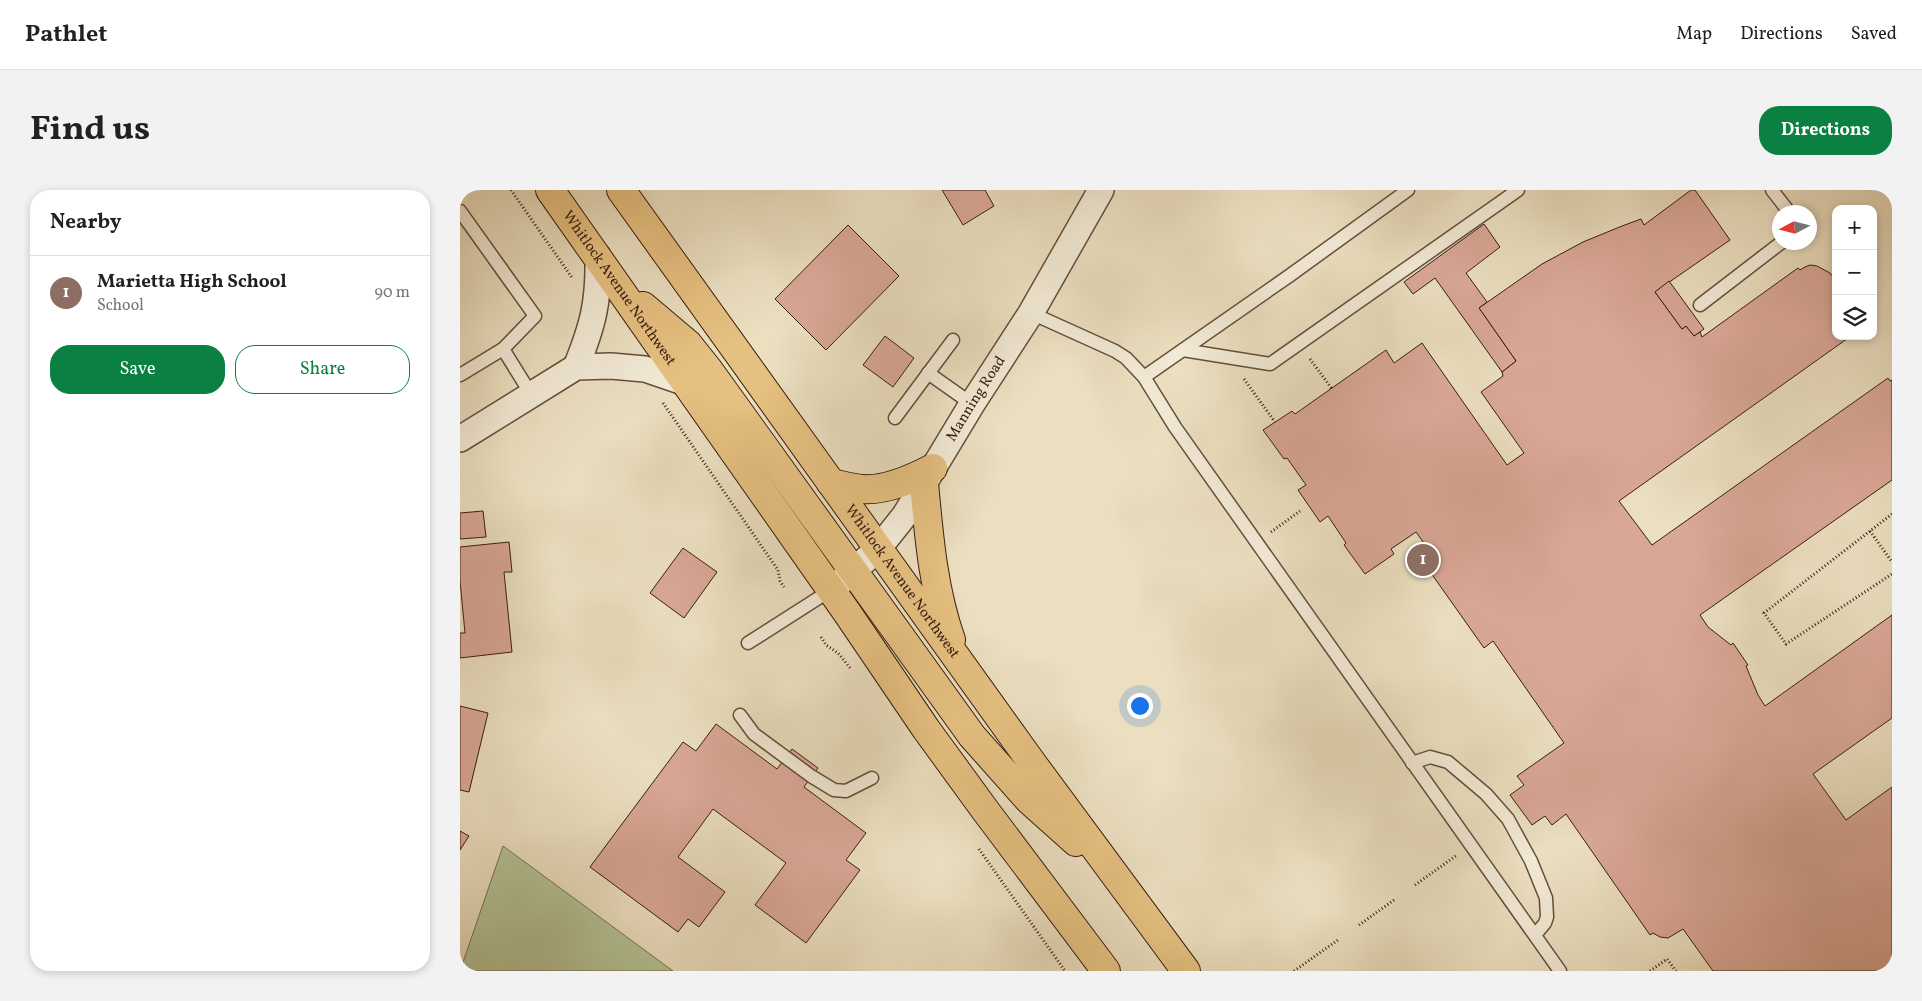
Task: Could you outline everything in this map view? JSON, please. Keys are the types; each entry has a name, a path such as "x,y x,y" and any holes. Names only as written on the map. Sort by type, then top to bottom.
{"highway":[{"name":"Whitlock Avenue Northwest","path":"550,190 973,794 1106,971"},
{"name":"Whitlock Avenue Northwest","path":"621,190 958,660 1186,971"},
{"path":"623,293 664,322 688,344 742,414 972,736 1029,800 1057,826 1109,868"},
{"path":"831,483 864,489 929,476 929,535 937,587 948,632 958,660"}],"street":[{"name":"Manning Road","path":"831,590 878,549 905,515 972,404 1031,313 1101,190"},
{"path":"576,367 588,338 596,309 599,283 598,256"},
{"path":"460,439 576,367 611,366 645,369 686,383"}],"lane":[{"path":"1144,377 1408,190"},
{"path":"1183,350 1270,364 1518,190"},
{"path":"1772,190 1784,205"},
{"path":"460,211 535,316 503,349 460,375"},
{"path":"1700,305 1772,250"},
{"path":"1031,313 1115,351 1136,367 1175,427 1535,935 1553,965 1560,971"},
{"path":"896,418 953,340"},
{"path":"503,349 532,394"},
{"path":"928,373 972,404"},
{"path":"748,644 831,590"},
{"path":"740,715 754,734 811,776 834,790 846,791 872,778"},
{"path":"1412,763 1430,757 1448,762 1486,794 1508,819 1531,861 1546,898 1547,916 1545,923 1535,935"}],"path":[{"path":"511,190 574,280"},
{"path":"1310,358 1332,389"},
{"path":"1241,375 1275,422"},
{"path":"662,402 778,570 780,581 784,587"},
{"path":"1256,542 1300,511"},
{"path":"1892,514 1764,613 1786,644 1892,574"},
{"path":"1870,531 1892,562"},
{"path":"1415,885 1458,854"},
{"path":"1359,924 1394,900"},
{"path":"1294,971 1338,940"},
{"path":"1650,971 1667,959 1676,971"}],"green space":[{"path":"503,846 673,971 460,971"}],"building":[{"path":"942,190 985,190 994,206 963,225"},
{"path":"1691,190 1695,190 1730,240 1655,292 1682,329 1686,326 1694,336 1700,332 1702,337 1798,268 1800,270 1810,265 1817,266 1832,276 1832,340 1845,340 1619,501 1652,545 1888,378 1890,381 1892,380 1892,480 1700,615 1708,627 1731,645 1733,643 1748,665 1746,666 1758,695 1765,706 1892,615 1892,718 1813,774 1846,820 1892,787 1892,971 1713,971 1683,929 1668,938 1660,937 1653,933 1650,935 1566,814 1552,825 1545,816 1532,825 1510,795 1524,785 1517,776 1564,743 1493,641 1484,648 1426,566 1436,560 1416,532 1391,549 1394,554 1365,574 1344,545 1346,543 1328,516 1320,522 1298,490 1306,485 1287,458 1284,459 1263,430 1292,411 1295,414 1386,350 1394,363 1422,343 1507,465 1524,453 1481,392 1503,376 1502,372 1516,361 1479,308 1542,264 1583,242 1641,219 1644,225"},
{"path":"1484,224 1500,247 1466,273 1487,302 1479,308 1516,361 1502,372 1435,278 1413,294 1404,282"},
{"path":"848,225 899,276 826,350 775,299"},
{"path":"1669,281 1704,329 1694,336 1686,326 1682,329 1655,292"},
{"path":"885,336 914,358 893,387 863,365"},
{"path":"483,511 486,537 460,539 460,513"},
{"path":"509,542 512,572 504,572 512,652 460,658 460,633 465,633 460,581 460,547"},
{"path":"683,548 717,572 684,618 650,593"},
{"path":"460,706 488,713 469,792 460,790"},
{"path":"716,724 777,769 792,749 818,768 804,787 866,833 846,860 860,870 806,943 755,905 786,863 713,809 678,857 725,892 699,927 688,919 678,932 590,867 683,742 696,751"},
{"path":"460,831 469,836 460,850"}],"place":[{"name":"Marietta High School","path":"1423,560"}]}
